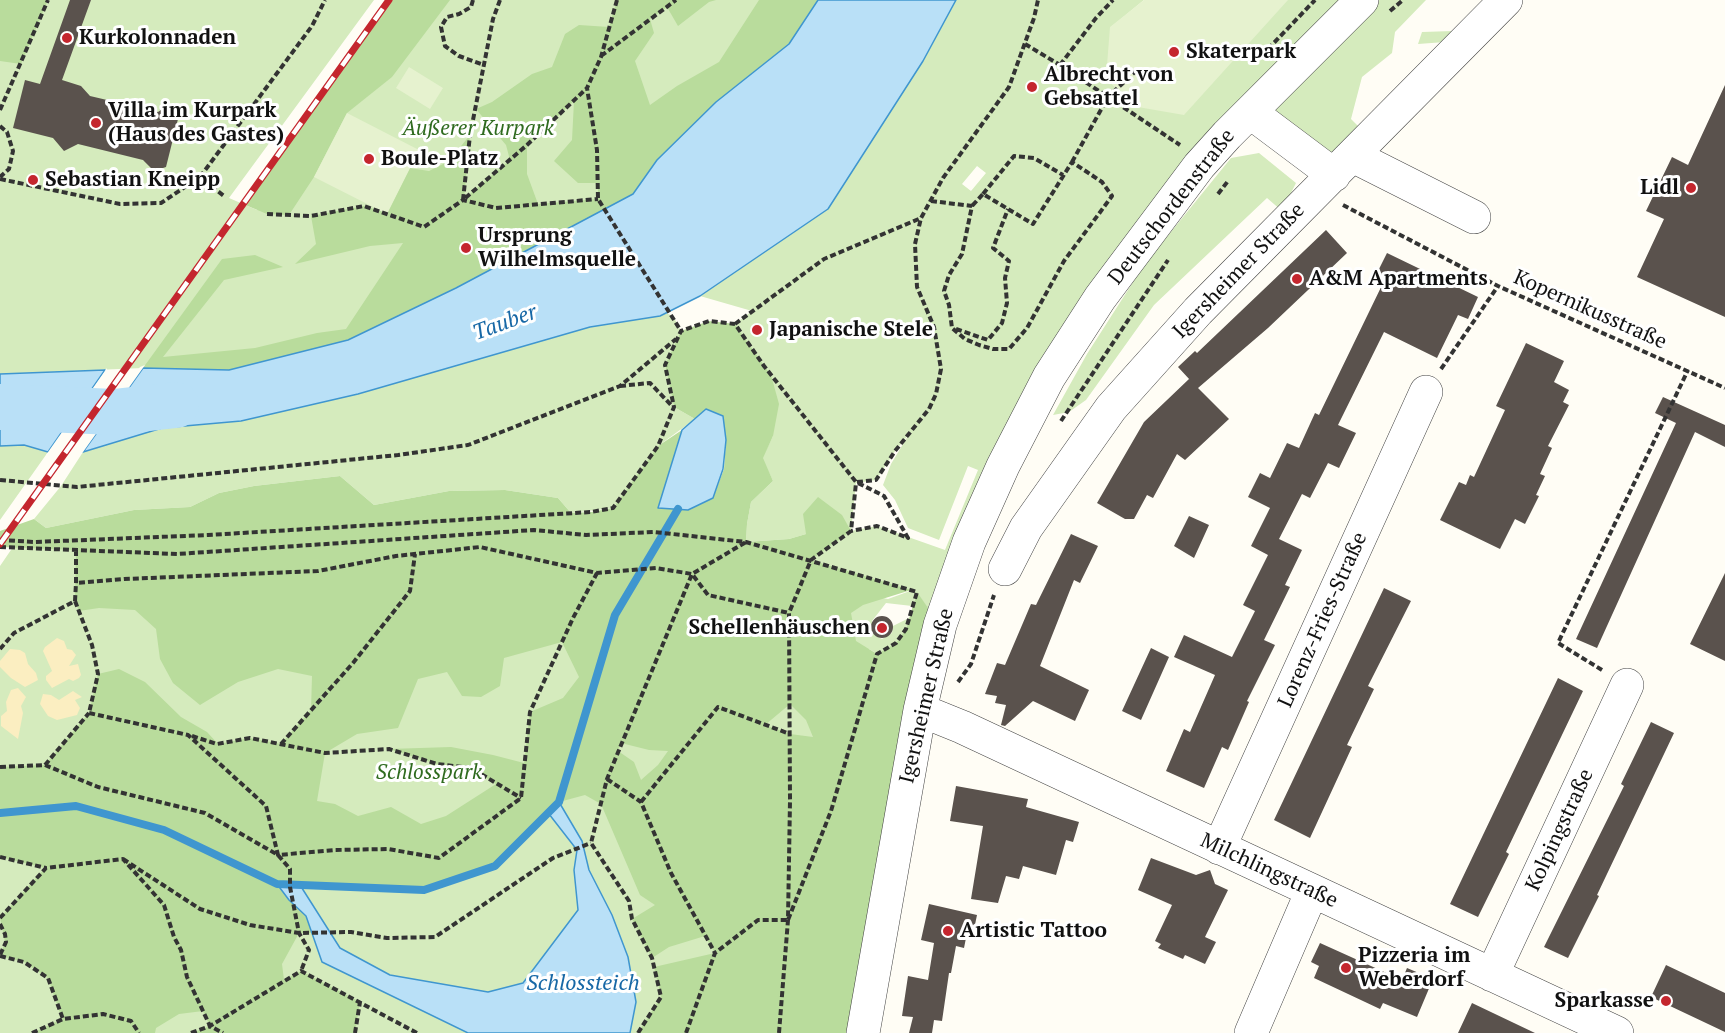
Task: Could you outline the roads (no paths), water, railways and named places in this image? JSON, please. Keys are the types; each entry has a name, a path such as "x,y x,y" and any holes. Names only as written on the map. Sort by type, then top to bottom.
{"street":[{"name":"Igersheimer Straße","path":"1005,569 1026,528 1111,408 1198,311 1506,0"},
{"name":"Deutschordenstraße","path":"1049,377 1101,298 1193,175 1250,112 1374,8"},
{"path":"1250,112 1334,174 1474,217"},
{"name":"Igersheimer Straße","path":"863,1033 920,710 940,625 969,542 1049,377"},
{"name":"Lorenz-Fries-Straße","path":"1220,848 1426,392"},
{"name":"Kolpingstraße","path":"1492,975 1627,685"},
{"name":"Milchlingstraße","path":"920,710 962,727 1617,1033"},
{"path":"1251,1033 1312,891"}],"water":[{"path":"818,0 956,0 923,61 828,209 700,296 660,316 590,327 358,394 241,421 162,428 83,452 143,368 229,370 348,340 456,288 633,194 657,160 716,102 789,44"},
{"path":"105,370 48,452 24,445 0,446 0,374"},
{"path":"706,409 723,416 726,440 723,469 713,498 688,510 658,508 682,430"},
{"name":"Schlossteich","path":"559,802 582,841 589,870 612,915 628,957 636,1002 630,1033 468,1033 322,962 306,916 289,900 277,884 300,885 340,948 390,975 488,992 523,983 578,910 574,870 577,850 549,814"}],"waterway":[{"name":"Tauber","path":"0,407 114,412 176,405"},
{"path":"0,813 76,806 164,830 277,884 424,890 495,866 559,802 615,615 678,509"}],"railway":[{"path":"0,544 389,0"}],"place":[{"name":"Kurkolonnaden","path":"67,38"},
{"name":"Skaterpark","path":"1174,52"},
{"name":"Albrecht von Gebsattel","path":"1032,87"},
{"name":"Villa im Kurpark (Haus des Gastes)","path":"96,123"},
{"name":"Boule-Platz","path":"369,159"},
{"name":"Sebastian Kneipp","path":"33,180"},
{"name":"Lidl","path":"1691,188"},
{"name":"Ursprung Wilhelmsquelle","path":"466,248"},
{"name":"A&M Apartments","path":"1297,279"},
{"name":"Japanische Stele","path":"757,330"},
{"name":"Schellenhäuschen","path":"882,628"},
{"name":"Artistic Tattoo","path":"948,931"},
{"name":"Pizzeria im Weberdorf","path":"1346,968"},
{"name":"Sparkasse","path":"1666,1001"}],"park label":[{"name":"Äußerer Kurpark","path":"478,129"},
{"name":"Schlosspark","path":"429,773"}]}
